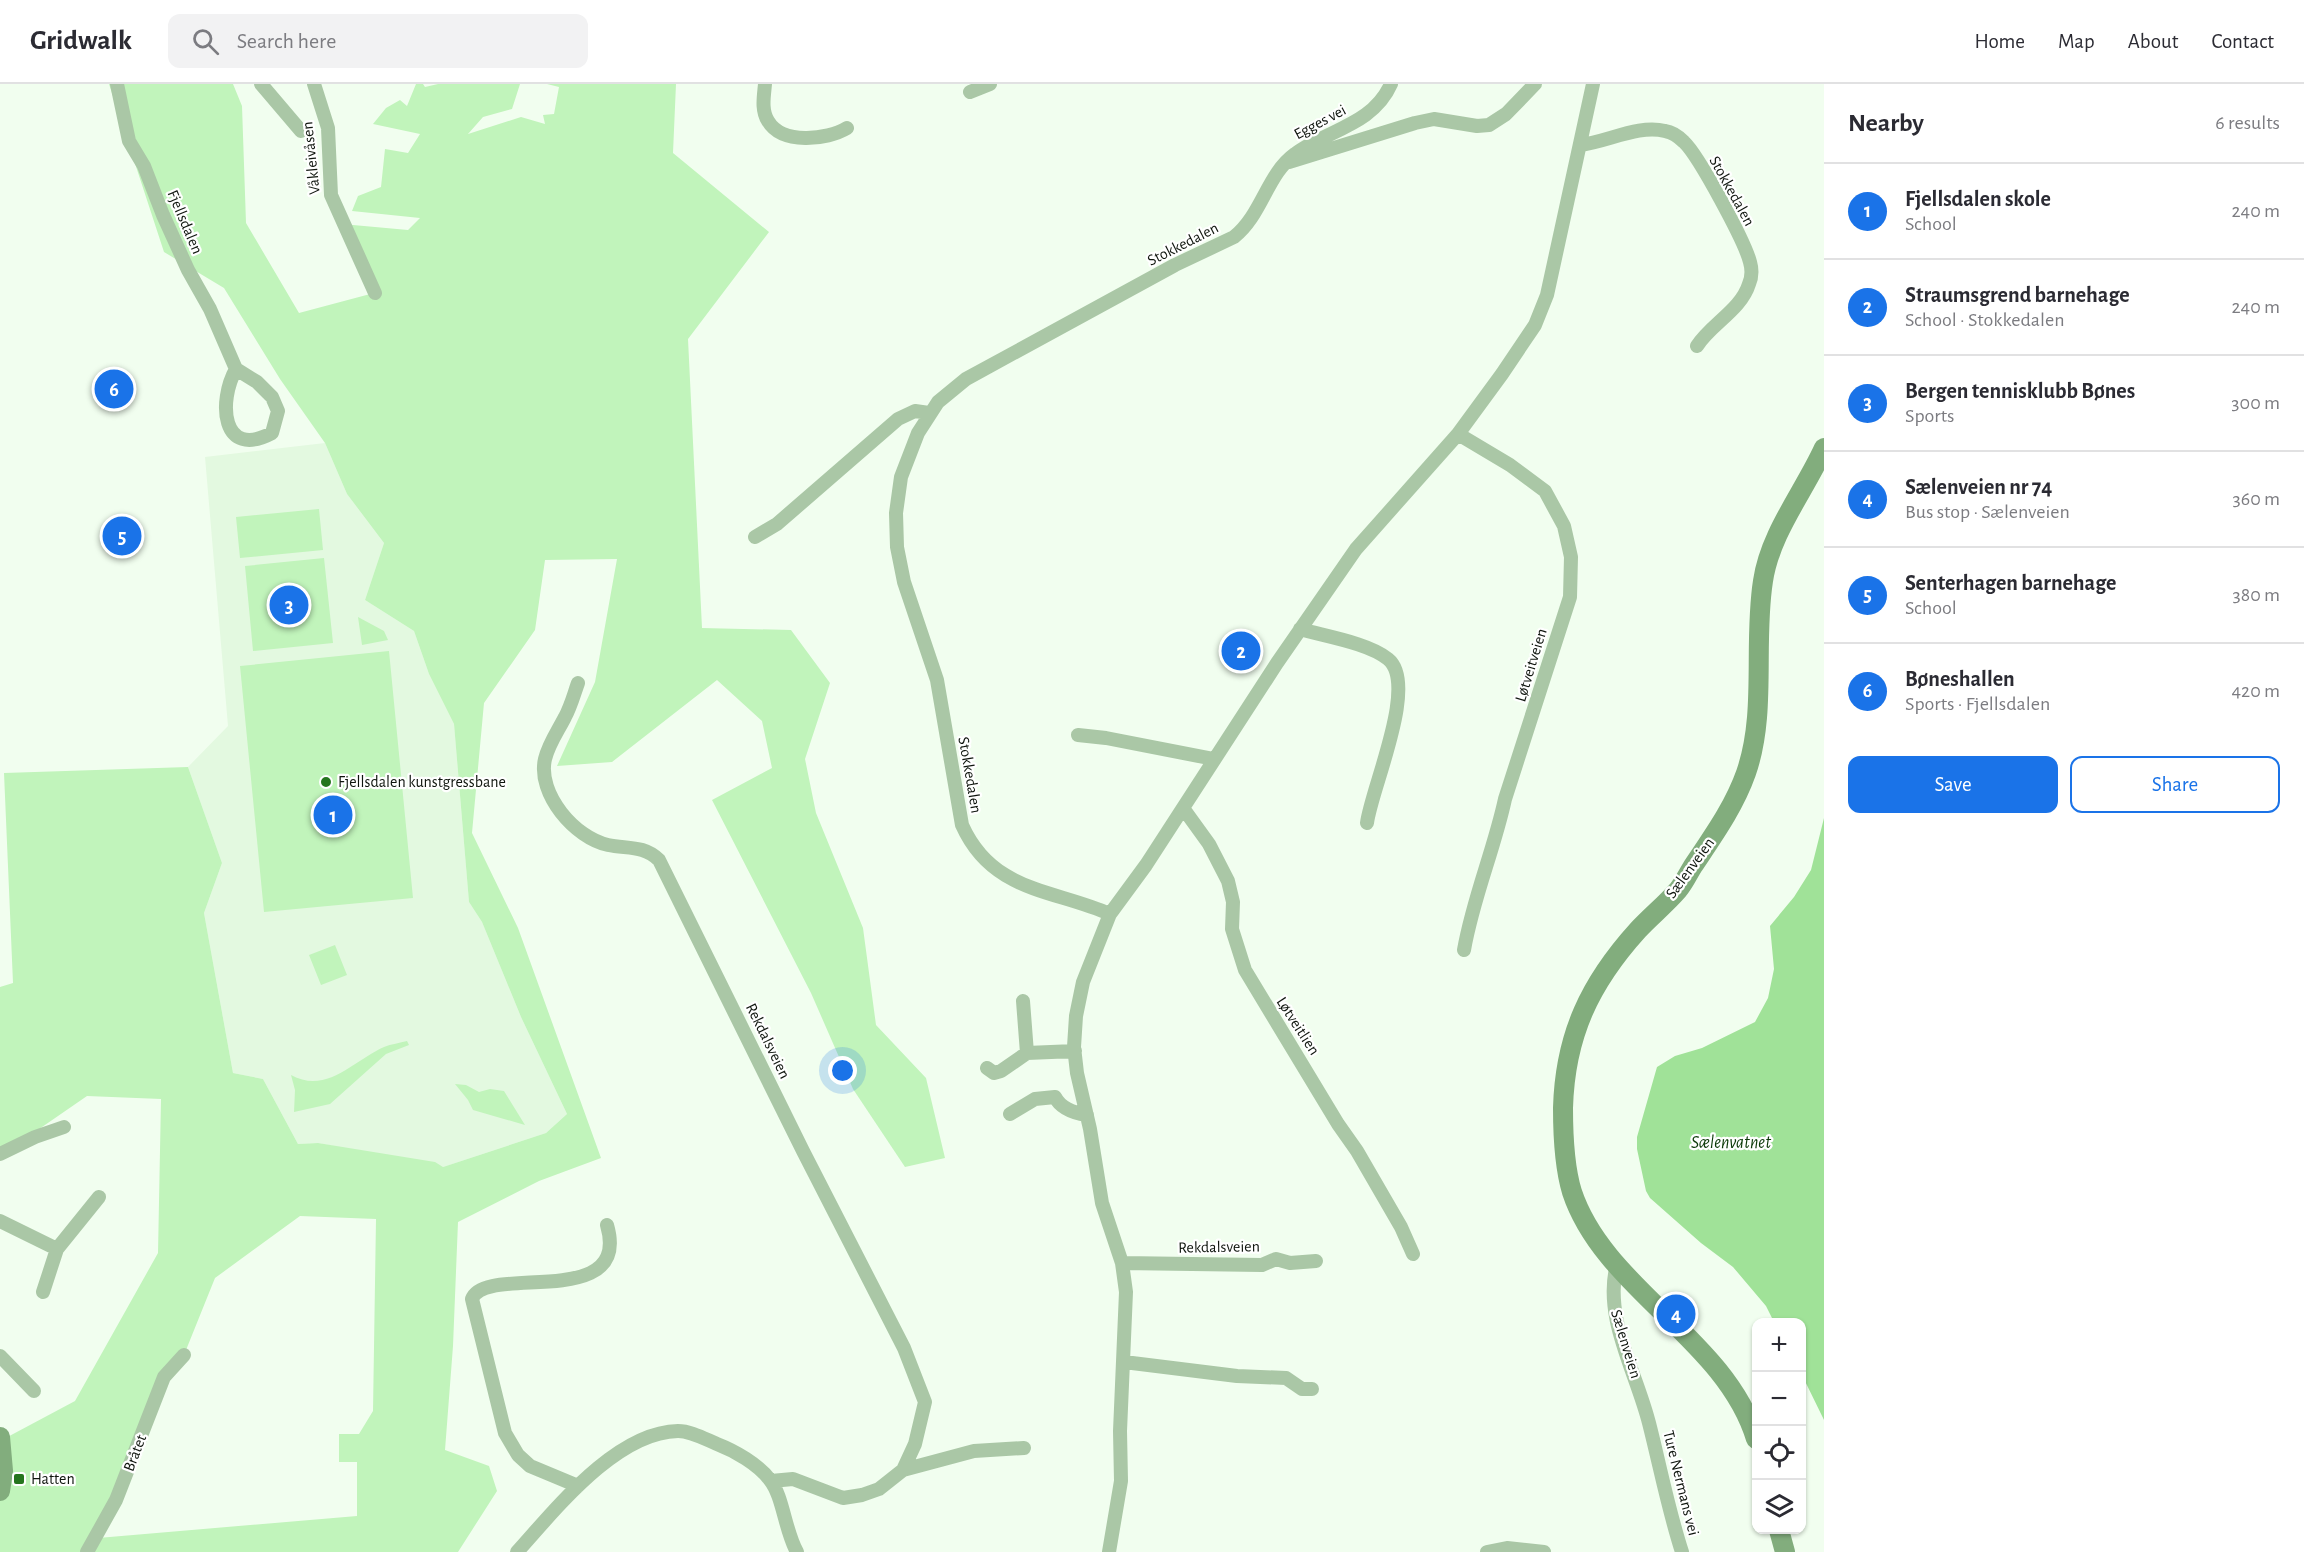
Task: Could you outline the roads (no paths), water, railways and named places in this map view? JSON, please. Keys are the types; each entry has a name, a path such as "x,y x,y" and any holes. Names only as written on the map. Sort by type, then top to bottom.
{"street":[{"name":"Fjellsdalen","path":"117,84 129,141 144,166 163,215 188,270 210,309 236,369"},
{"name":"Våkleivåsen","path":"261,84 301,131"},
{"name":"Våkleivåsen","path":"314,84 328,128 331,195 375,293"},
{"path":"765,84 765,114 773,127 781,133 811,138 827,136 847,128"},
{"path":"969,92 990,84"},
{"name":"Egges vei","path":"1287,163 1301,151 1362,118 1384,96 1391,84"},
{"path":"1287,163 1434,119 1477,126 1489,125 1506,114 1535,84"},
{"path":"1108,1552 1121,1481 1120,1431 1126,1292 1122,1263 1102,1203 1075,1051 1076,1016 1083,982 1110,914 1183,808 1300,629 1356,549 1458,434 1502,374 1542,310 1593,84"},
{"name":"Stokkedalen","path":"1580,145 1599,143 1654,128 1668,131 1685,143 1703,170 1746,250 1752,274 1749,286 1740,301 1705,334 1696,346"},
{"name":"Stokkedalen","path":"1110,914 1025,887 997,870 973,845 962,825 937,680 904,582 897,547 896,513 901,477 906,459 929,413 949,392 988,366 1175,265 1234,237 1253,218 1287,163"},
{"path":"236,369 257,382 272,397 278,411 272,433 259,440 247,441 232,434 226,420 228,383 236,369"},
{"path":"755,537 777,524 898,418 915,411 929,413"},
{"name":"Løtveitveien","path":"1458,434 1510,465 1545,491 1564,526 1572,571 1566,611 1469,919 1464,950"},
{"name":"Sælenveien","path":"1752,1429 1744,1409 1724,1378 1596,1240 1580,1211 1569,1179 1563,1123 1564,1088 1577,1021 1606,969 1638,930 1680,888 1740,789 1754,744 1763,580 1774,545 1824,448"},
{"path":"1300,629 1376,652 1388,659 1398,672 1398,691 1385,761 1370,803 1367,824"},
{"name":"Rekdalsveien","path":"578,682 567,715 549,746 544,762 546,780 555,802 574,829 592,840 608,845 651,851 659,860 670,881 803,1151 904,1348 924,1393 924,1415 903,1470"},
{"path":"1078,735 1106,738 1215,759"},
{"name":"Løtveitlien","path":"1183,808 1209,844 1228,881 1233,902 1232,929 1245,970 1338,1124 1357,1151 1401,1227 1413,1254"},
{"path":"1023,1001 1027,1053"},
{"path":"987,1068 994,1073 1001,1071 1027,1053 1075,1051"},
{"path":"1010,1114 1035,1100 1055,1097 1059,1104 1074,1113 1087,1116"},
{"path":"0,1154 35,1137 64,1127"},
{"path":"43,1292 57,1249 99,1197"},
{"path":"0,1221 57,1249"},
{"path":"578,1486 530,1466 518,1455 505,1433 472,1299 478,1290 492,1286 561,1281 596,1269 606,1258 610,1246 607,1225"},
{"name":"Rekdalsveien","path":"1122,1263 1262,1265 1276,1259 1290,1263 1316,1261"},
{"name":"Sælenveien","path":"1617,1264 1614,1289 1615,1313 1649,1423"},
{"name":"Bråtet","path":"87,1552 116,1500 164,1377 184,1355"},
{"path":"0,1356 34,1391"},
{"path":"1124,1362 1238,1376 1286,1378 1302,1389 1312,1389"},
{"name":"Ture Nermans vei","path":"1649,1423 1682,1552"},
{"path":"517,1552 578,1486 639,1441 655,1434 679,1431 728,1449 764,1472 771,1481 786,1529 797,1552"},
{"path":"0,1437 3,1471 0,1491"},
{"path":"771,1481 793,1479 843,1497 862,1495 879,1489 903,1470 974,1451 1024,1448"},
{"path":"1780,1534 1785,1552"},
{"path":"1487,1552 1507,1548 1544,1552"}],"water":[{"name":"Sælenvatnet","path":"1824,818 1824,1420 1806,1383 1806,1318 1772,1318 1766,1306 1733,1267 1701,1243 1650,1198 1646,1191 1637,1149 1637,1137 1657,1067 1675,1056 1702,1048 1755,1022 1768,998 1774,969 1770,926 1794,897 1811,870"}],"place":[{"name":"Bøneshallen","path":"114,389"},
{"name":"Senterhagen barnehage","path":"122,536"},
{"name":"Bergen tennisklubb Bønes","path":"289,605"},
{"name":"Straumsgrend barnehage","path":"1241,651"},
{"name":"Fjellsdalen kunstgressbane","path":"326,782"},
{"name":"Fjellsdalen skole","path":"333,815"},
{"name":"Sælenveien nr 74","path":"1676,1314"},
{"name":"Hatten","path":"19,1479"}]}
